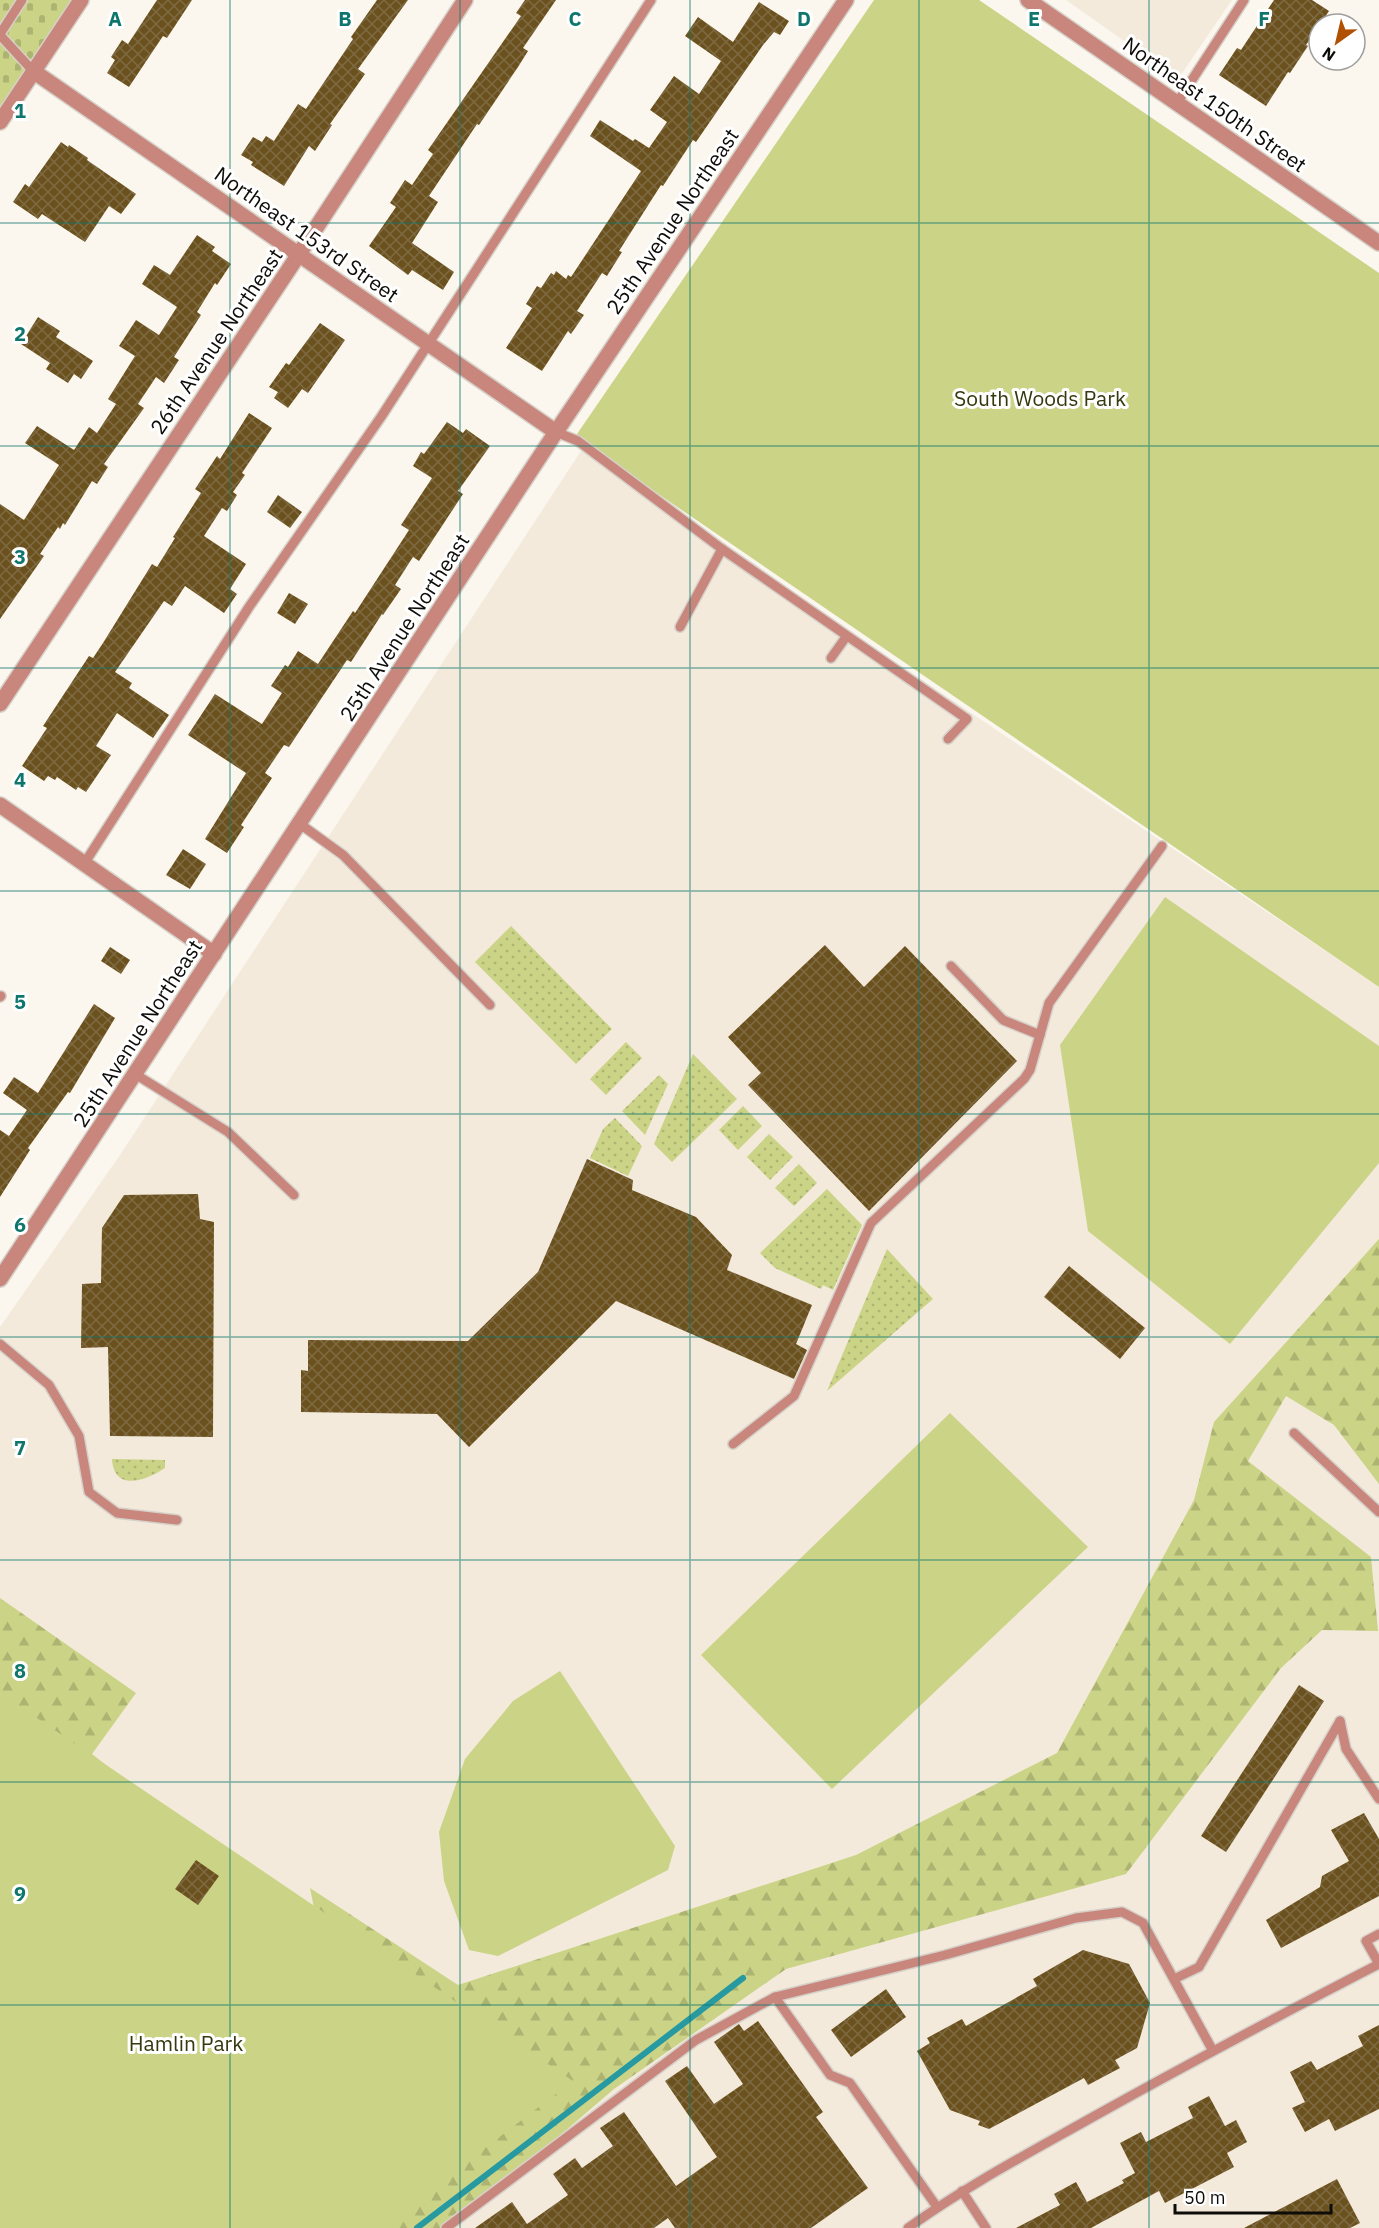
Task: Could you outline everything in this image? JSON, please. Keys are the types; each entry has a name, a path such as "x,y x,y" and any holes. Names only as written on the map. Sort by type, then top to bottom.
{"street":[{"path":"0,122 81,0"},
{"name":"26th Avenue Northeast","path":"0,704 465,0"},
{"name":"25th Avenue Northeast","path":"0,1279 556,432 846,0"},
{"name":"Northeast 150th Street","path":"1028,0 1379,243"},
{"name":"Northeast 153rd Street","path":"33,71 556,432"},
{"path":"0,805 214,954"}],"lane":[{"path":"22,0 0,34 33,71"},
{"path":"84,864 249,608 381,417 651,0"},
{"path":"1177,103 1244,0"},
{"path":"556,432 578,441 722,549 967,719 948,739"},
{"path":"680,627 722,549"},
{"path":"831,658 846,637"},
{"path":"300,824 343,855 490,1005"},
{"path":"733,1444 794,1396 871,1223 1030,1070 1049,1003 1162,846"},
{"path":"951,966 1002,1020 1040,1035"},
{"path":"135,1074 228,1132 294,1196"},
{"path":"0,1344 49,1385 79,1437 89,1492 117,1513 177,1520"},
{"path":"1294,1433 1379,1512"},
{"path":"1174,1979 1199,1967 1340,1721 1346,1749 1379,1799"},
{"path":"446,2228 696,2040 775,1997 945,1955 1076,1918 1122,1912 1143,1923 1213,2051"},
{"path":"908,2228 962,2192 1213,2051 1379,1964 1366,1941 1379,1934"},
{"path":"775,1997 830,2075 850,2083 938,2207"},
{"path":"962,2192 986,2228"}],"shaded area":[{"path":"1066,0 1232,0 1178,79"},
{"path":"581,451 1379,987 1379,2228 380,2228 573,2081 0,1693 0,1327 120,1155"}],"green space":[{"path":"0,0 81,0 0,120"},
{"name":"South Woods Park","path":"874,0 979,0 1379,273 1379,987 575,437"},
{"path":"1165,897 1379,1046 1379,1163 1230,1344 1088,1231 1060,1045"},
{"path":"511,926 612,1029 576,1064 475,962"},
{"path":"626,1042 642,1058 606,1095 590,1079"},
{"path":"693,1054 737,1099 672,1162 654,1144"},
{"path":"659,1075 668,1084 645,1135 622,1111"},
{"path":"743,1106 762,1126 738,1150 719,1130"},
{"path":"615,1118 642,1146 628,1176 590,1158 603,1129"},
{"path":"769,1134 793,1157 770,1180 747,1157"},
{"path":"799,1164 817,1183 794,1206 775,1188"},
{"path":"827,1189 862,1225 833,1290 823,1285 821,1289 775,1268 760,1253"},
{"path":"1379,1239 1379,1484 1334,1425 1286,1396 1248,1461 1371,1557 1378,1631 1322,1630 1281,1668 1126,1874 786,1969 614,2089 452,2228 0,2228 0,2133 318,1928 310,1888 458,1985 856,1855 1057,1753 1194,1500 1214,1422"},
{"path":"887,1249 933,1299 827,1391"},
{"path":"950,1413 1088,1547 832,1789 701,1655"},
{"path":"112,1459 165,1460 165,1468 141,1479 125,1480 114,1470"},
{"path":"0,1598 136,1693 92,1754 136,1789 0,1728"},
{"path":"560,1671 675,1846 668,1870 498,1956 469,1950 444,1881 439,1832 465,1759 513,1701"},
{"name":"Hamlin Park","path":"0,1693 573,2081 380,2228 0,2228"}],"building":[{"path":"157,0 192,0 167,38 163,36 129,87 107,73 115,60 111,57 122,40 128,44"},
{"path":"377,0 408,0 358,69 365,74 330,124 332,125 315,151 309,146 284,186 251,165 253,162 241,155 253,137 262,142 266,136 274,141 298,104 306,109"},
{"path":"525,0 556,0 523,48 528,51 518,67 429,196 438,202 412,243 454,272 443,290 412,270 408,275 369,246 396,207 390,203 405,180 412,185 433,154 428,150 521,16 516,13"},
{"path":"1274,0 1312,0 1329,11 1307,12 1307,48 1266,106 1219,75 1237,48 1241,50"},
{"path":"759,2 789,21 780,35 774,32 763,45 696,142 693,140 663,186 661,185 619,251 622,252 607,276 602,273 577,311 584,315 571,334 568,331 542,371 506,348 532,308 526,304 537,286 541,288 551,273 554,275 556,271 566,279 568,275 571,277 641,171 590,136 600,120 633,141 635,139 649,148 667,122 650,110 674,76 699,94 721,61 685,36 698,17 733,42"},
{"path":"61,142 88,158 87,160 136,194 121,214 109,206 85,242 42,214 38,219 13,202 25,184 29,187"},
{"path":"197,235 215,247 212,251 231,264 217,285 215,283 197,312 201,315 174,357 179,360 164,383 156,377 138,404 144,408 104,464 108,467 97,484 92,481 65,525 63,523 60,529 58,527 40,554 44,556 0,619 0,504 24,520 59,465 25,443 37,426 74,450 89,427 97,433 116,404 108,399 135,356 119,346 136,320 159,335 177,307 142,284 154,265 170,275"},
{"path":"38,317 60,331 56,337 93,361 81,379 74,374 68,383 46,369 50,363 21,344"},
{"path":"320,323 345,340 308,393 302,389 288,408 274,398 278,392 269,387 286,363 289,365"},
{"path":"249,413 272,428 242,473 245,475 233,492 237,495 227,511 222,508 204,536 246,564 230,589 237,594 224,613 185,586 172,606 164,601 115,672 132,683 129,688 169,715 153,738 117,713 96,746 111,755 86,792 78,787 76,790 57,777 55,780 48,776 44,781 22,766 47,728 43,726 89,656 93,658 152,564 157,567 201,493 195,489 217,456 220,459"},
{"path":"447,422 463,433 466,429 490,446 458,491 463,494 419,561 413,557 395,585 401,589 351,662 347,660 289,747 284,745 265,773 272,778 241,825 244,827 227,853 205,839 246,773 188,735 215,694 262,724 282,693 271,686 285,665 288,667 298,651 318,664 353,611 355,613 409,530 401,525 432,478 413,466 421,452 424,454"},
{"path":"278,495 302,512 290,528 267,512"},
{"path":"289,593 308,604 295,624 277,613"},
{"path":"183,849 206,864 190,889 166,875"},
{"path":"825,945 864,987 905,946 1017,1061 869,1211 748,1085 761,1073 728,1037"},
{"path":"110,947 130,960 121,974 101,961"},
{"path":"94,1004 115,1018 70,1093 68,1092 28,1148 30,1150 0,1197 0,1130 9,1136 27,1110 3,1093 14,1077 38,1093"},
{"path":"587,1159 633,1180 632,1190 696,1217 732,1255 727,1270 812,1305 796,1344 807,1350 794,1379 616,1301 469,1447 437,1414 301,1412 301,1370 308,1371 308,1340 468,1341 538,1272"},
{"path":"198,1194 200,1219 214,1222 213,1437 110,1436 108,1347 81,1348 82,1284 101,1283 102,1228 124,1195"},
{"path":"1069,1266 1145,1328 1120,1359 1044,1297"},
{"path":"1299,1685 1324,1701 1226,1852 1201,1836"},
{"path":"1364,1813 1379,1839 1379,1896 1281,1948 1266,1920 1320,1887 1322,1876 1349,1861 1331,1830"},
{"path":"196,1860 219,1876 198,1905 175,1889"},
{"path":"1083,1950 1129,1964 1150,2003 1137,2048 1115,2060 1120,2068 1088,2085 1084,2078 989,2129 978,2125 980,2121 950,2110 917,2051 930,2043 927,2038 962,2019 966,2026 1037,1986 1033,1979"},
{"path":"886,1989 906,2017 851,2057 831,2030"},
{"path":"758,2021 823,2112 816,2117 868,2188 811,2228 675,2228 668,2218 654,2228 475,2228 512,2202 527,2224 568,2195 553,2174 575,2158 582,2168 613,2146 600,2128 624,2112 676,2186 717,2157 665,2081 687,2066 714,2104 743,2084 714,2042 739,2024 744,2031"},
{"path":"1379,2025 1379,2109 1335,2131 1329,2119 1305,2132 1292,2108 1305,2102 1290,2072 1311,2061 1317,2070 1363,2046 1358,2036"},
{"path":"1209,2096 1225,2126 1236,2120 1247,2142 1227,2153 1234,2167 1165,2203 1159,2191 1091,2228 1016,2228 1060,2205 1054,2194 1076,2182 1087,2202 1124,2183 1122,2180 1135,2173 1120,2143 1141,2132 1146,2142 1193,2118 1188,2107"},
{"path":"1337,2179 1360,2223 1350,2228 1244,2228"}],"waterway":[{"path":"417,2228 743,1978"}]}
